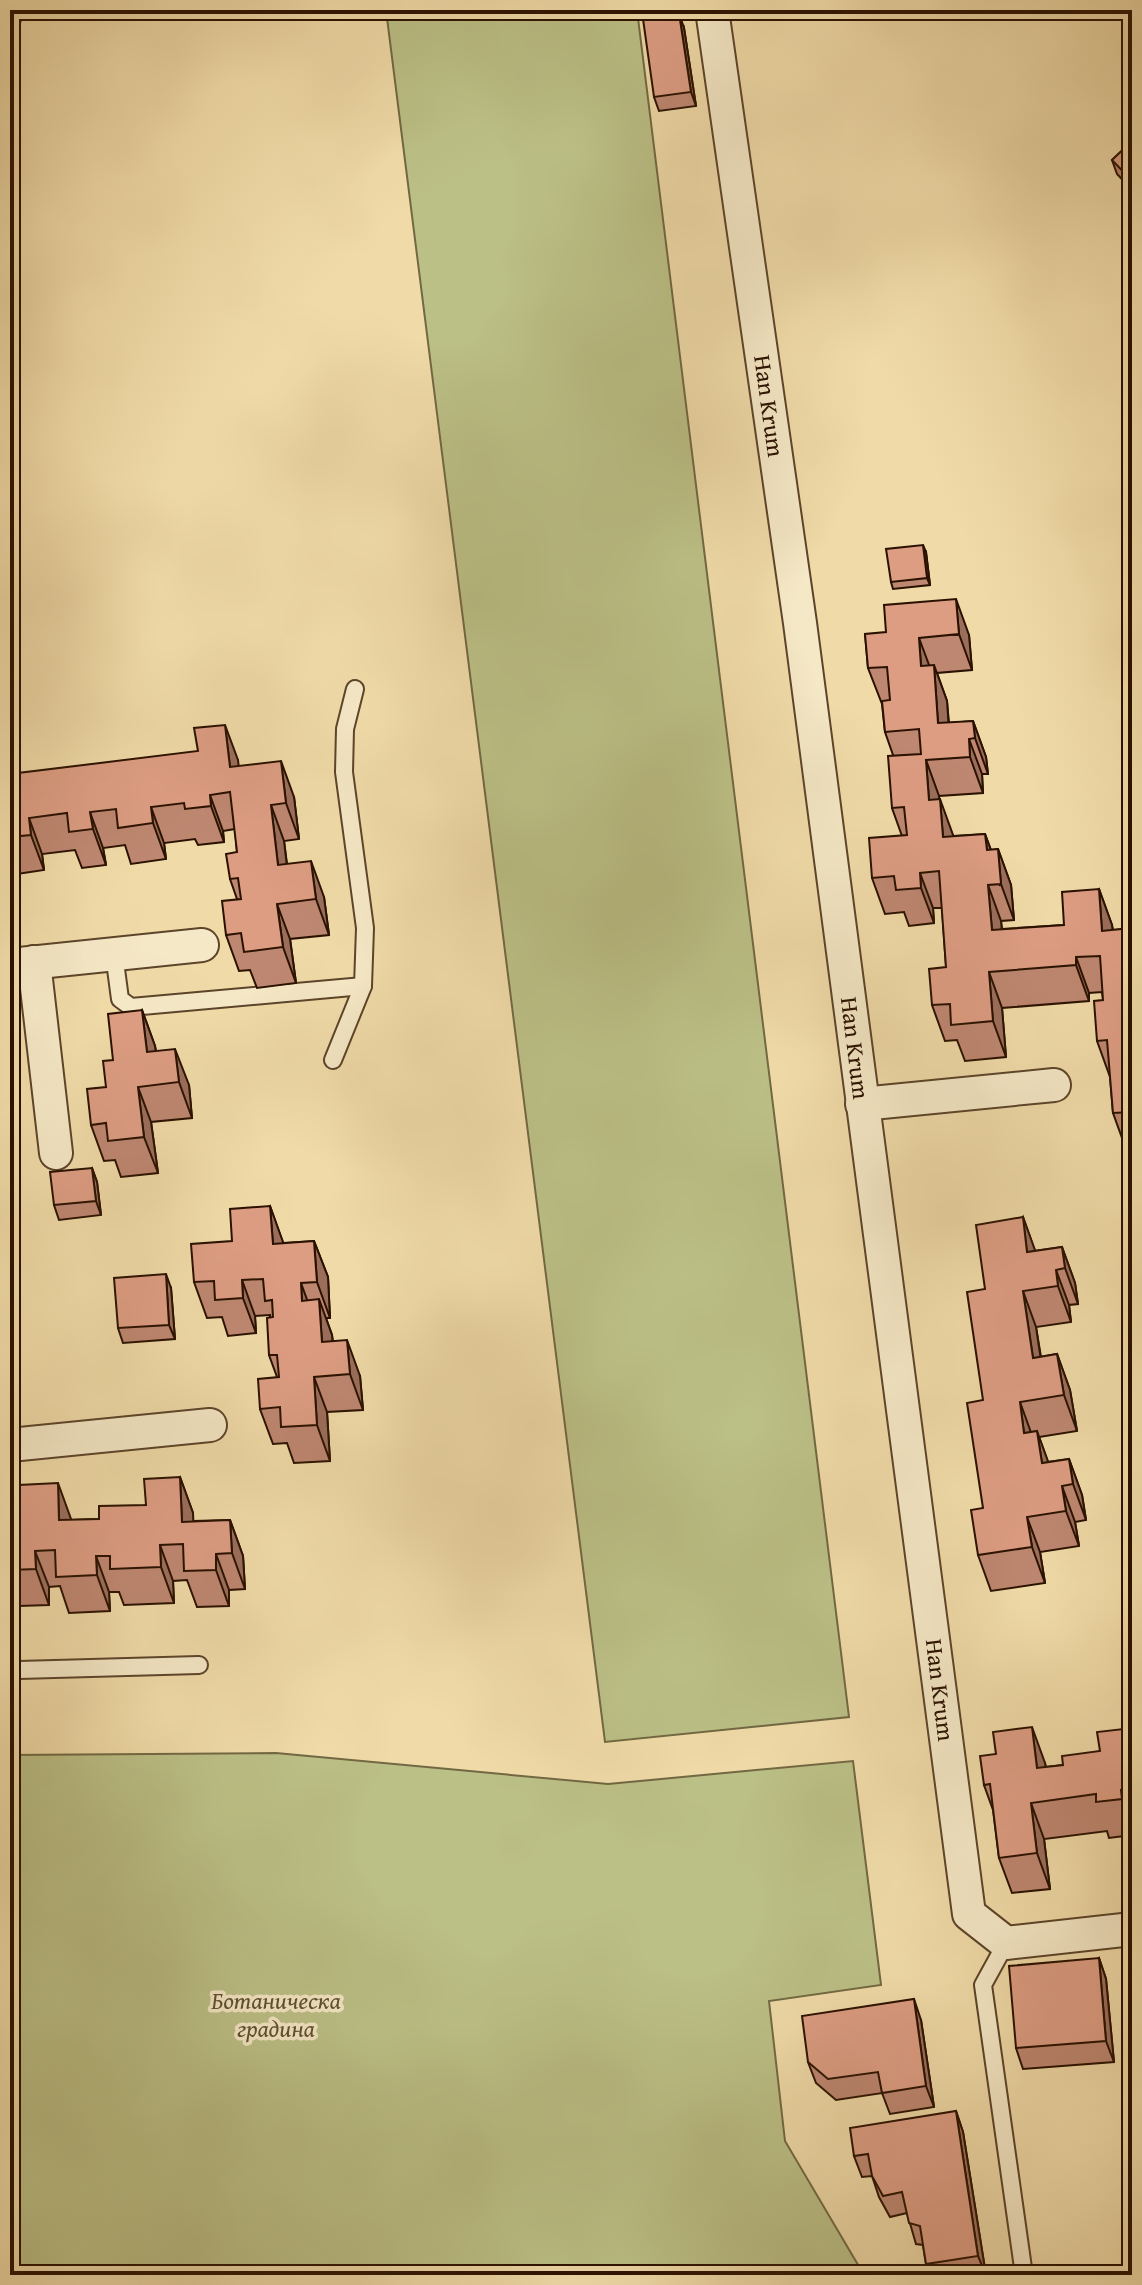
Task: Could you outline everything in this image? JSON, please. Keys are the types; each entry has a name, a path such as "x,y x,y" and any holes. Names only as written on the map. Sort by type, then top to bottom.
{"street":[{"name":"Han Krum","path":"712,10 800,623 969,1914 1006,1943"},
{"path":"56,1153 22,964 202,945"},
{"path":"862,1104 1054,1085"},
{"path":"10,1445 210,1425"},
{"path":"1006,1943 1132,1929"}],"lane":[{"path":"10,23 16,10"},
{"path":"333,1060 363,986 365,928 344,772 345,729 355,689"},
{"path":"114,954 120,999 131,1007 363,986"},
{"path":"10,1667 19,1670 199,1665"},
{"path":"1006,1943 983,1985 1024,2275"}],"green space":[{"path":"386,10 637,10 849,1717 605,1742"},
{"name":"Ботаническа градина","path":"276,1753 608,1784 853,1761 881,1985 769,2001 785,2141 864,2275 10,2275 10,1755"}],"building":[{"path":"679,13 691,92 654,97 643,19"},
{"path":"1132,141 1132,181 1112,160"},
{"path":"923,545 927,578 891,582 886,549"},
{"path":"956,599 959,634 919,638 921,666 934,665 938,723 973,721 975,738 969,739 970,757 926,760 929,800 940,799 943,837 985,834 987,850 998,849 1001,884 988,885 992,930 1064,925 1062,892 1099,889 1102,931 1132,928 1132,1112 1113,1113 1107,1040 1097,1041 1094,1001 1103,1000 1100,956 1076,957 1076,965 989,972 993,1021 951,1025 950,1004 932,1005 929,969 946,967 939,871 920,873 921,888 896,890 894,876 872,878 869,838 907,835 904,807 892,808 888,756 921,754 919,729 885,732 882,701 890,700 887,667 868,668 865,634 886,632 884,605"},
{"path":"225,725 230,767 281,761 286,803 271,805 278,865 311,861 316,899 277,904 283,947 244,952 241,933 226,935 222,901 241,899 238,878 230,879 226,854 237,852 230,792 210,795 211,806 185,809 184,803 151,807 153,823 118,828 116,809 90,812 93,829 69,832 67,813 29,818 31,835 10,837 10,774 198,751 194,728"},
{"path":"142,1010 147,1052 175,1049 179,1082 138,1087 144,1137 108,1141 106,1123 91,1125 87,1089 106,1087 103,1061 113,1060 108,1014"},
{"path":"92,1168 96,1201 54,1205 50,1172"},
{"path":"270,1206 273,1244 314,1241 317,1282 301,1283 302,1301 319,1299 322,1342 347,1340 350,1374 314,1377 317,1425 281,1427 280,1407 260,1409 258,1379 279,1377 277,1355 269,1355 267,1318 273,1317 272,1300 265,1301 263,1279 242,1280 243,1298 215,1300 214,1281 194,1282 191,1244 232,1241 230,1209"},
{"path":"1023,1217 1027,1252 1062,1247 1065,1268 1056,1270 1058,1286 1023,1291 1033,1358 1057,1354 1064,1395 1020,1402 1024,1433 1037,1431 1042,1463 1069,1459 1073,1484 1062,1486 1066,1511 1027,1517 1032,1547 978,1555 971,1510 983,1508 967,1403 983,1400 967,1292 985,1289 976,1225"},
{"path":"166,1274 169,1325 118,1328 114,1278"},
{"path":"180,1477 182,1522 230,1520 232,1553 216,1554 216,1570 184,1571 183,1544 160,1545 161,1567 110,1569 110,1556 96,1556 97,1575 56,1577 55,1550 35,1551 36,1569 10,1570 10,1516 20,1515 19,1485 58,1483 59,1520 99,1519 99,1506 146,1505 144,1479"},
{"path":"1032,1727 1037,1768 1063,1765 1062,1756 1100,1751 1097,1732 1132,1728 1132,1789 1121,1790 1122,1799 1096,1802 1096,1794 1031,1803 1037,1853 999,1858 990,1784 984,1785 980,1756 996,1754 993,1732"},
{"path":"1099,1958 1106,2041 1016,2048 1009,1966"},
{"path":"914,1999 926,2086 882,2093 878,2072 828,2079 808,2062 802,2016"},
{"path":"956,2111 978,2256 926,2264 920,2226 909,2223 902,2192 883,2196 872,2176 868,2154 854,2156 850,2128"}]}
